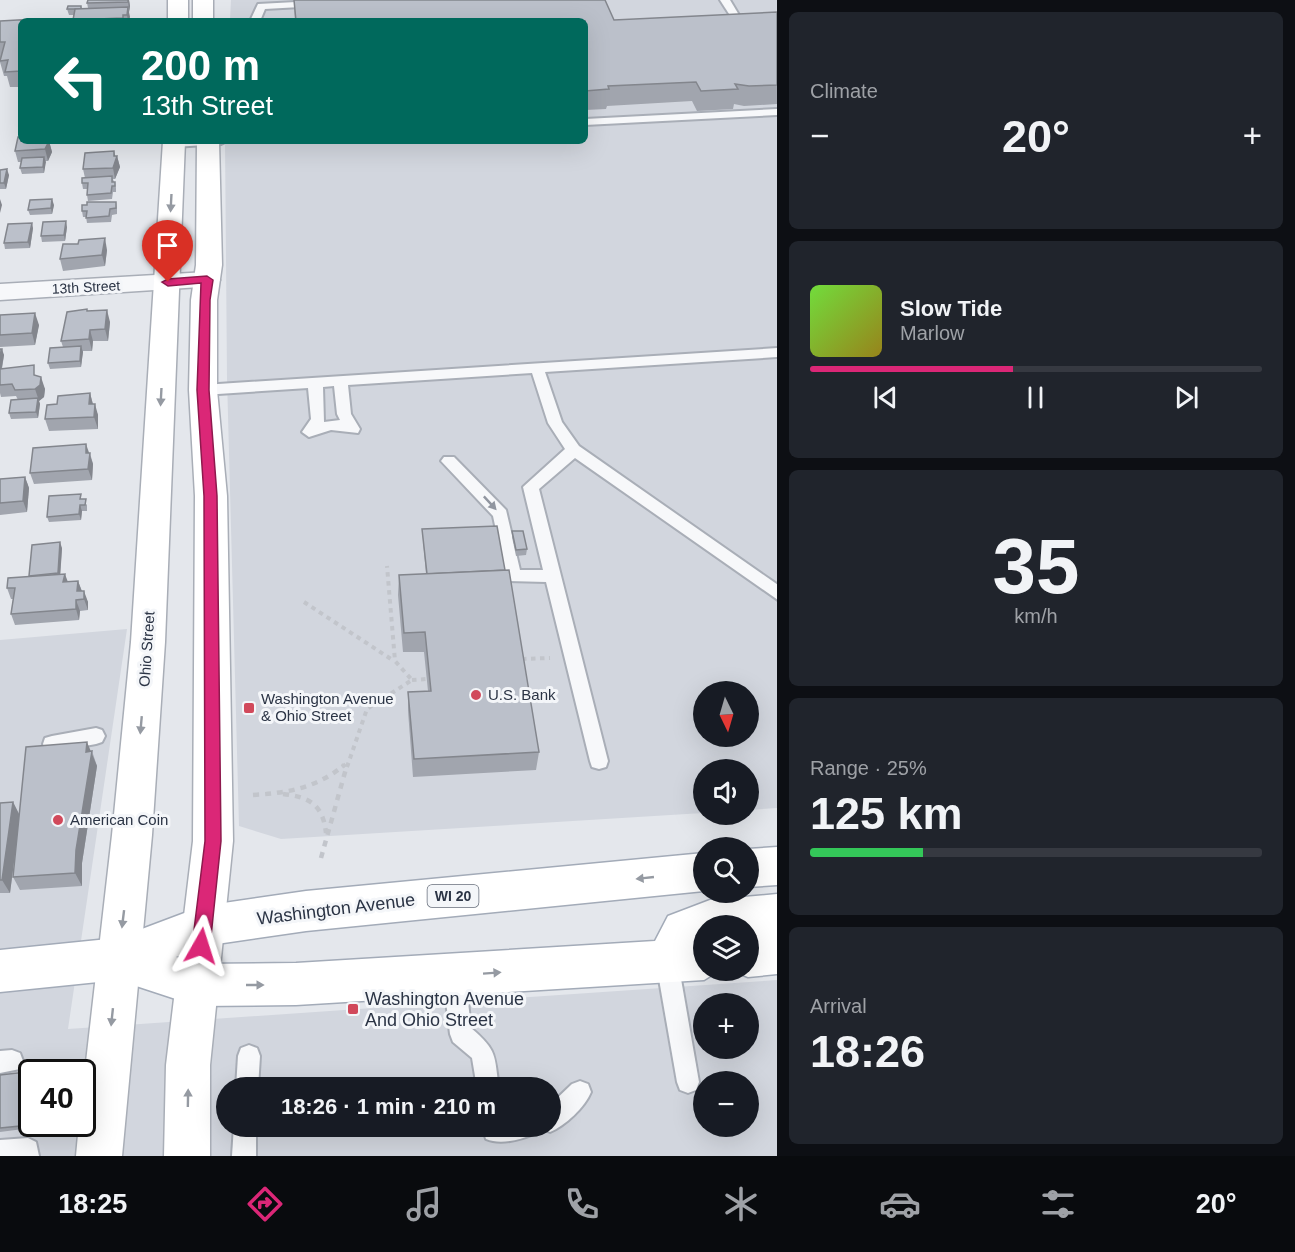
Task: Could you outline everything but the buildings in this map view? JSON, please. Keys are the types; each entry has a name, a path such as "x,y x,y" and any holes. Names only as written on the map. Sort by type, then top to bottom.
{"street":[{"path":"178,0 178,18"},
{"path":"203,0 203,18"},
{"name":"Ohio Street","path":"99,1156 131,846 148,642 174,144"},
{"path":"187,1156 188,1065 213,841 211,496 203,390 204,300 209,265 208,144"},
{"name":"13th Street","path":"0,292 207,280"},
{"path":"759,867 777,866"},
{"name":"Washington Avenue","path":"0,970 118,959 203,926 306,910 693,873"},
{"path":"685,961 683,930 710,920 777,914"},
{"path":"759,955 777,953"},
{"name":"Washington Avenue","path":"118,959 197,985 296,984 685,961"}],"lane":[{"path":"725,0 730,0"},
{"path":"723,16 739,15 725,0"},
{"path":"256,18 261,6 330,4"},
{"path":"588,122 777,112"},
{"path":"203,390 777,352"},
{"path":"537,368 555,423 574,450 777,594"},
{"path":"315,382 318,418 309,432 324,425 341,424 353,429 344,414 341,381"},
{"path":"574,450 531,487 555,576 599,761"},
{"path":"449,460 500,514 513,576 555,576"},
{"path":"52,744 96,736"},
{"path":"685,961 688,1082"},
{"path":"454,976 461,1034 482,1052 486,1077"},
{"path":"248,1077 249,1056"},
{"path":"561,1110 580,1092"},
{"path":"244,1156 245,1137"},
{"path":"0,1152 28,1150 27,1156"}],"path":[{"path":"387,566 395,661"},
{"path":"304,602 395,661 412,680"},
{"path":"518,658 544,658"},
{"path":"321,858 348,763 367,710 412,680 427,680"},
{"path":"275,794 320,784 348,763"},
{"path":"253,795 300,796 319,805 325,817 326,836"}],"shaded area":[{"path":"231,0 777,0 777,808 759,809 759,759 693,759 693,814 281,839 239,826 227,378 225,144 588,144 588,18 230,18"},
{"path":"127,629 68,1029 777,980 777,1156 0,1156 0,640"}],"place":[{"name":"U.S. Bank","path":"476,695"},
{"name":"Washington Avenue & Ohio Street","path":"249,708"},
{"name":"American Coin","path":"58,820"},
{"name":"Washington Avenue And Ohio Street","path":"353,1009"}],"route":[{"path":"168,282 207,280 204,300 203,390 211,496 213,841 201,946"}]}
